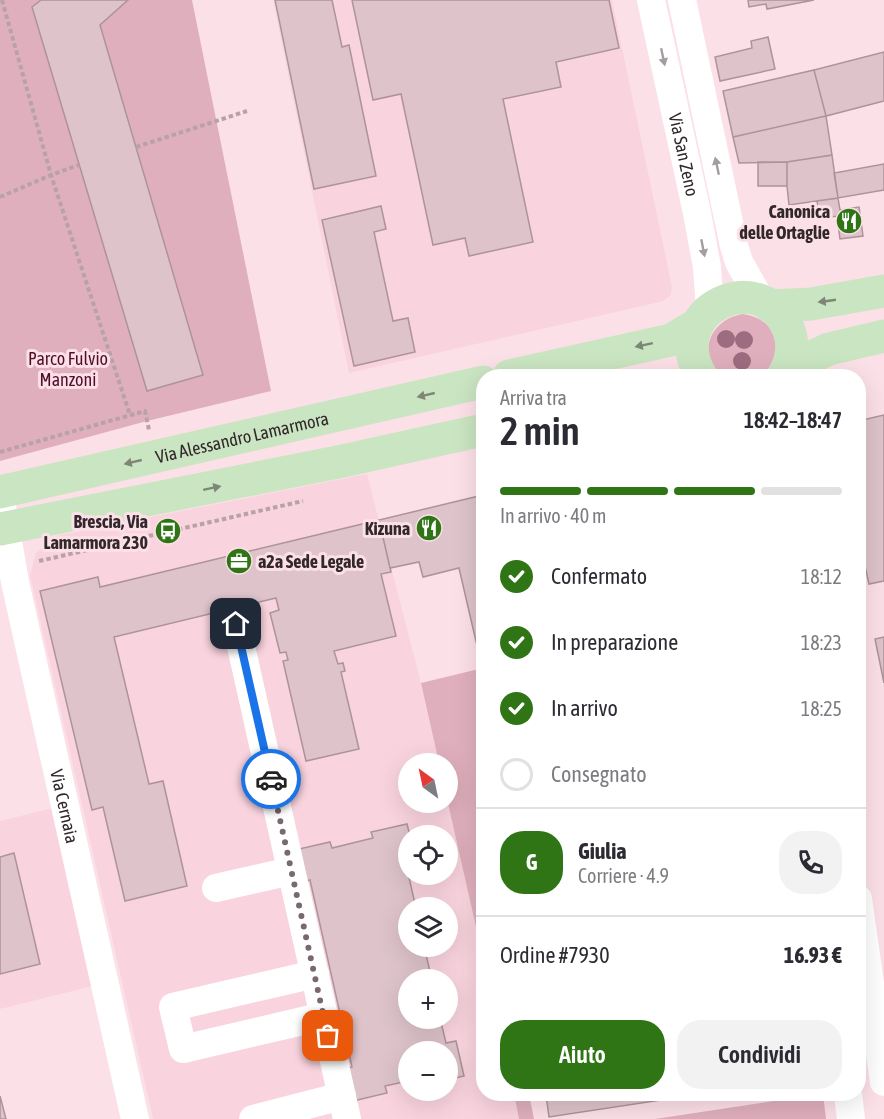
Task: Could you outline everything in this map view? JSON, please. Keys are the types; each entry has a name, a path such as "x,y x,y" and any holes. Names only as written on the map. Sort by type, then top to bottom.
{"main road":[{"path":"540,369 671,340 722,302 734,298 748,298 765,303 819,302 884,291"},
{"path":"765,303 779,313 791,334 792,357 788,369"},
{"path":"697,369 692,353 693,338 704,317"},
{"path":"793,369 829,349 884,336"},
{"name":"Via Alessandro Lamarmora","path":"0,494 476,384"},
{"path":"3,528 338,462 476,432"}],"street":[{"name":"Via San Zeno","path":"651,0 707,267 704,317"},
{"name":"Via San Zeno","path":"682,0 734,246 739,262 765,303"},
{"name":"Via Cernaia","path":"0,494 3,528 130,1118"},
{"path":"236,624 345,1107 253,1119"},
{"path":"216,888 291,871"},
{"path":"866,970 877,1068"},
{"path":"315,974 173,1007 183,1049 324,1016"},
{"path":"849,1101 851,1119"}],"path":[{"path":"2,0 51,175 130,416"},
{"path":"136,147 247,111"},
{"path":"0,196 80,165"},
{"path":"0,452 145,411 149,431"},
{"path":"13,568 310,499"}],"shaded area":[{"path":"273,0 612,0 672,287 671,295 655,303 349,373"},
{"path":"367,474 437,753 398,753 398,813 450,813 453,825 398,825 398,885 458,885 458,848 476,927 476,1101 515,1101 519,1119 153,1119 30,575 36,553 56,536"},
{"path":"57,807 97,985 0,1009 0,821"}],"green space":[{"name":"Parco Fulvio Manzoni","path":"0,0 41,0 33,8 147,391 203,375 100,25 128,0 192,0 271,391 147,421 0,461"},
{"path":"743,314 751,316 770,328 776,348 770,369 714,368 708,348 710,339 722,323"},
{"path":"476,670 476,927 458,848 458,825 453,825 450,813 458,813 458,753 437,753 421,683"},
{"path":"515,1101 530,1101 534,1119 519,1119"},
{"path":"773,1101 824,1101 826,1119 655,1119"}],"building":[{"path":"41,0 128,0 100,25 203,375 147,391 32,7"},
{"path":"275,0 332,0 342,47 349,45 376,176 314,189"},
{"path":"352,0 609,0 619,48 556,62 561,87 503,99 533,242 469,256 465,238 433,245 401,94 373,100"},
{"path":"748,0 814,0 767,9 766,4 749,7"},
{"path":"768,37 775,69 720,81 715,57 752,48 751,41"},
{"path":"884,52 884,101 826,116 814,70"},
{"path":"814,70 826,116 733,137 723,91"},
{"path":"826,116 832,155 787,162 739,163 733,137"},
{"path":"832,155 838,198 789,205 787,162"},
{"path":"758,162 787,162 787,186 758,186"},
{"path":"884,164 884,190 838,198 834,173"},
{"path":"838,198 840,210 859,207 863,236 840,239 837,216 819,219 817,201"},
{"path":"381,206 386,229 374,232 393,321 408,318 415,352 354,366 322,220"},
{"path":"884,415 884,581 869,584 866,571 866,419"},
{"path":"476,497 476,641 459,568 423,577 419,562 390,568 379,520"},
{"path":"379,520 391,572 381,574 396,636 334,651 338,664 343,663 345,671 341,672 359,749 306,761 283,661 288,660 286,652 280,653 270,613 279,610 276,598 114,637 149,784 163,781 187,886 125,901 103,807 92,810 40,591 98,577 100,587"},
{"path":"884,637 884,683 875,639"},
{"path":"398,826 398,885 411,885 413,897 398,897 398,957 427,957 429,969 398,969 398,1029 443,1029 446,1041 398,1041 398,1083 385,1086 387,1093 353,1101 346,1068 352,1067 310,880 306,881 299,849 330,842 332,848 373,838 371,832"},
{"path":"14,853 40,964 0,974 0,857"},
{"path":"458,1050 464,1076 458,1077"},
{"path":"0,1096 6,1119 0,1119"},
{"path":"547,1101 655,1101 549,1117"}],"way so far":[{"path":"271,779 328,1036"}],"place":[{"name":"Canonica delle Ortaglie","path":"849,221"},
{"name":"Kizuna","path":"429,528"},
{"name":"Brescia, Via Lamarmora 230","path":"168,531"},
{"name":"a2a Sede Legale","path":"239,561"}],"route":[{"path":"236,624 271,779"}]}
